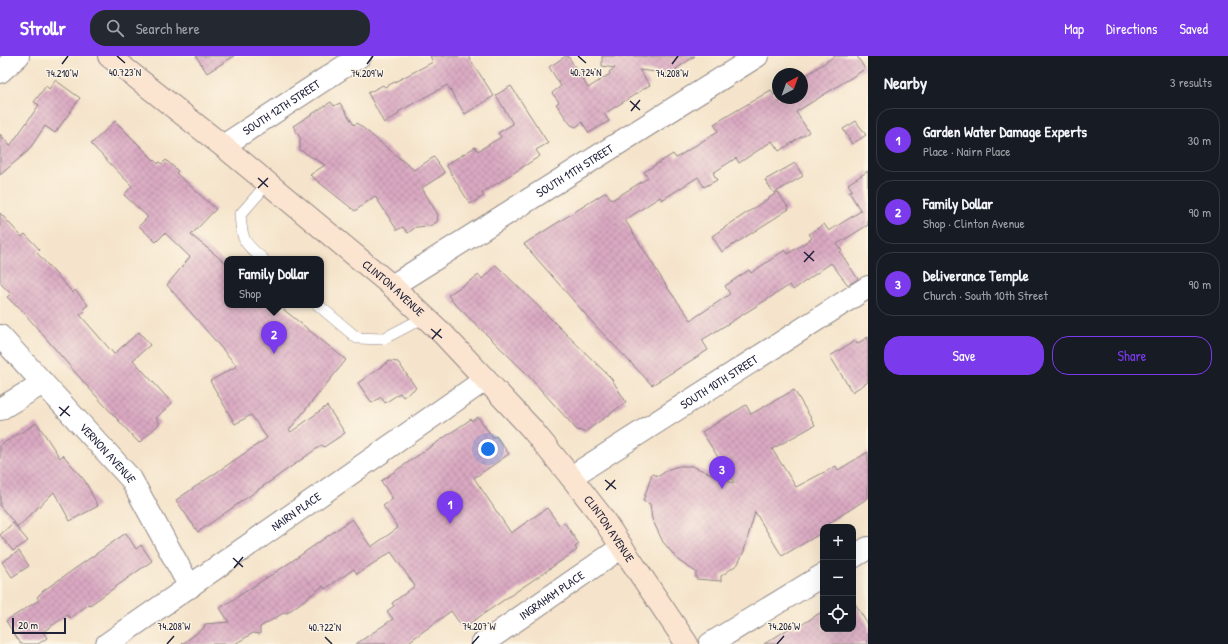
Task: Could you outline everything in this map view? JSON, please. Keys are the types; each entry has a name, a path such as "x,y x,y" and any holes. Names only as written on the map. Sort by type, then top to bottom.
{"main road":[{"name":"CLINTON AVENUE","path":"109,56 223,146 392,286 486,379 530,427 571,477 622,547 687,644"}],"street":[{"path":"0,72 18,56"},
{"name":"SOUTH 12TH STREET","path":"223,146 360,56"},
{"name":"SOUTH 11TH STREET","path":"392,286 757,56"},
{"name":"SOUTH 10TH STREET","path":"571,477 868,287"},
{"name":"VERNON AVENUE","path":"0,336 132,479 190,587"},
{"name":"NAIRN PLACE","path":"107,644 486,379"},
{"path":"0,410 43,383"},
{"name":"INGRAHAM PLACE","path":"482,644 622,547"},
{"path":"856,555 868,548"},
{"path":"710,644 820,577"}],"lane":[{"path":"260,256 248,246 242,235 240,215 268,183"},
{"path":"322,308 357,338 383,339 425,317"}],"building":[{"path":"196,56 234,56 207,73"},
{"path":"430,56 468,56 494,96 465,114 447,85 398,112 399,114 384,123 368,93 383,85 385,87 433,62"},
{"path":"568,56 588,88 610,74 609,72 615,68 602,66 602,56 695,56 676,69 674,74 639,70 650,85 604,114 609,121 589,133 582,122 576,127 571,125 556,104 559,102 552,93 561,86 549,67"},
{"path":"835,56 857,56 865,69 796,112 809,132 779,151 772,141 739,163 736,158 713,173 717,180 704,187 698,177 662,200 660,197 625,220 669,290 691,320 730,294 725,286 749,270 751,273 785,250 788,254 812,238 809,234 824,224 829,231 861,211 849,192 852,190 848,184 868,171 868,225 837,244 842,251 840,252 858,279 848,285 831,263 793,290 790,285 702,340 708,350 652,385 593,323 524,244 606,192 612,200 648,178 644,172 673,154 676,158 718,131 714,124 771,90 772,104 808,104 808,74"},
{"path":"55,80 80,98 55,133 45,126 28,151 0,175 0,134 10,146 39,105 34,102 46,86 49,89"},
{"path":"511,86 548,143 536,150 540,156 482,193 484,196 470,204 446,165 475,147 478,151 501,137 498,133 513,124 496,95"},
{"path":"331,102 334,106 340,103 354,125 357,123 414,170 434,157 445,173 422,188 438,215 437,222 430,226 416,227 408,233 403,227 397,230 375,196 355,211 310,175 325,165 300,150 300,138 293,126"},
{"path":"115,121 158,164 159,162 162,164 166,160 178,171 176,173 216,209 191,235 224,262 224,308 282,308 346,360 289,430 291,432 327,406 345,433 324,447 322,445 198,532 176,500 267,438 251,415 235,424 210,381 237,366 167,285 190,257 165,233 156,242 139,226 148,217 124,195 132,186 91,144"},
{"path":"856,121 866,135 852,144 843,129"},
{"path":"795,163 803,176 774,193 765,180"},
{"path":"778,192 789,209 722,252 712,236"},
{"path":"0,213 22,237 25,234 40,250 37,253 73,293 75,290 88,305 83,309 85,311 80,315 114,354 139,332 150,345 133,360 172,403 156,418 160,423 139,443 87,386 18,306 17,307 7,297 11,294 0,283"},
{"path":"496,265 611,378 626,402 585,432 577,430 524,371 453,302 448,295 479,275 482,279"},
{"path":"868,337 868,382 852,392 830,356 855,341 857,344"},
{"path":"389,361 398,362 416,388 403,397 400,393 385,403 381,397 372,403 358,383"},
{"path":"794,390 815,425 772,449 796,487 836,466 838,470 868,452 868,498 828,524 820,524 820,534 782,556 755,512 744,551 738,564 721,576 721,581 696,579 696,572 679,561 663,542 652,519 650,504 643,501 652,474 659,476 669,469 679,466 692,466 735,484 702,432 746,405 751,414"},
{"path":"478,417 493,438 496,436 509,454 474,478 511,533 547,508 560,526 564,522 579,544 575,547 577,550 463,628 451,611 406,644 356,644 393,619 387,611 394,606 392,603 415,586 391,552 357,574 354,569 325,589 323,586 287,613 285,612 260,627 260,634 253,633 235,644 182,644 204,628 205,624 229,622 220,608 285,566 352,519 371,547 398,528 383,506 393,499 381,481 471,419 472,421"},
{"path":"37,423 60,458 63,455 85,481 98,506 70,521 54,492 18,527 0,506 0,445"},
{"path":"13,523 28,541 13,551 0,535"},
{"path":"126,533 136,549 141,545 152,561 90,605 89,604 70,618 67,615 43,632 47,638 38,644 21,644 6,621 39,600 37,597 43,591"},
{"path":"19,551 29,566 12,577 2,562"},
{"path":"856,605 868,625 868,644 764,644 793,626 795,629 820,613 820,632 856,632"}],"place":[{"name":"Family Dollar","path":"274,354"},
{"name":"Deliverance Temple","path":"722,489"},
{"name":"Garden Water Damage Experts","path":"450,524"}]}
